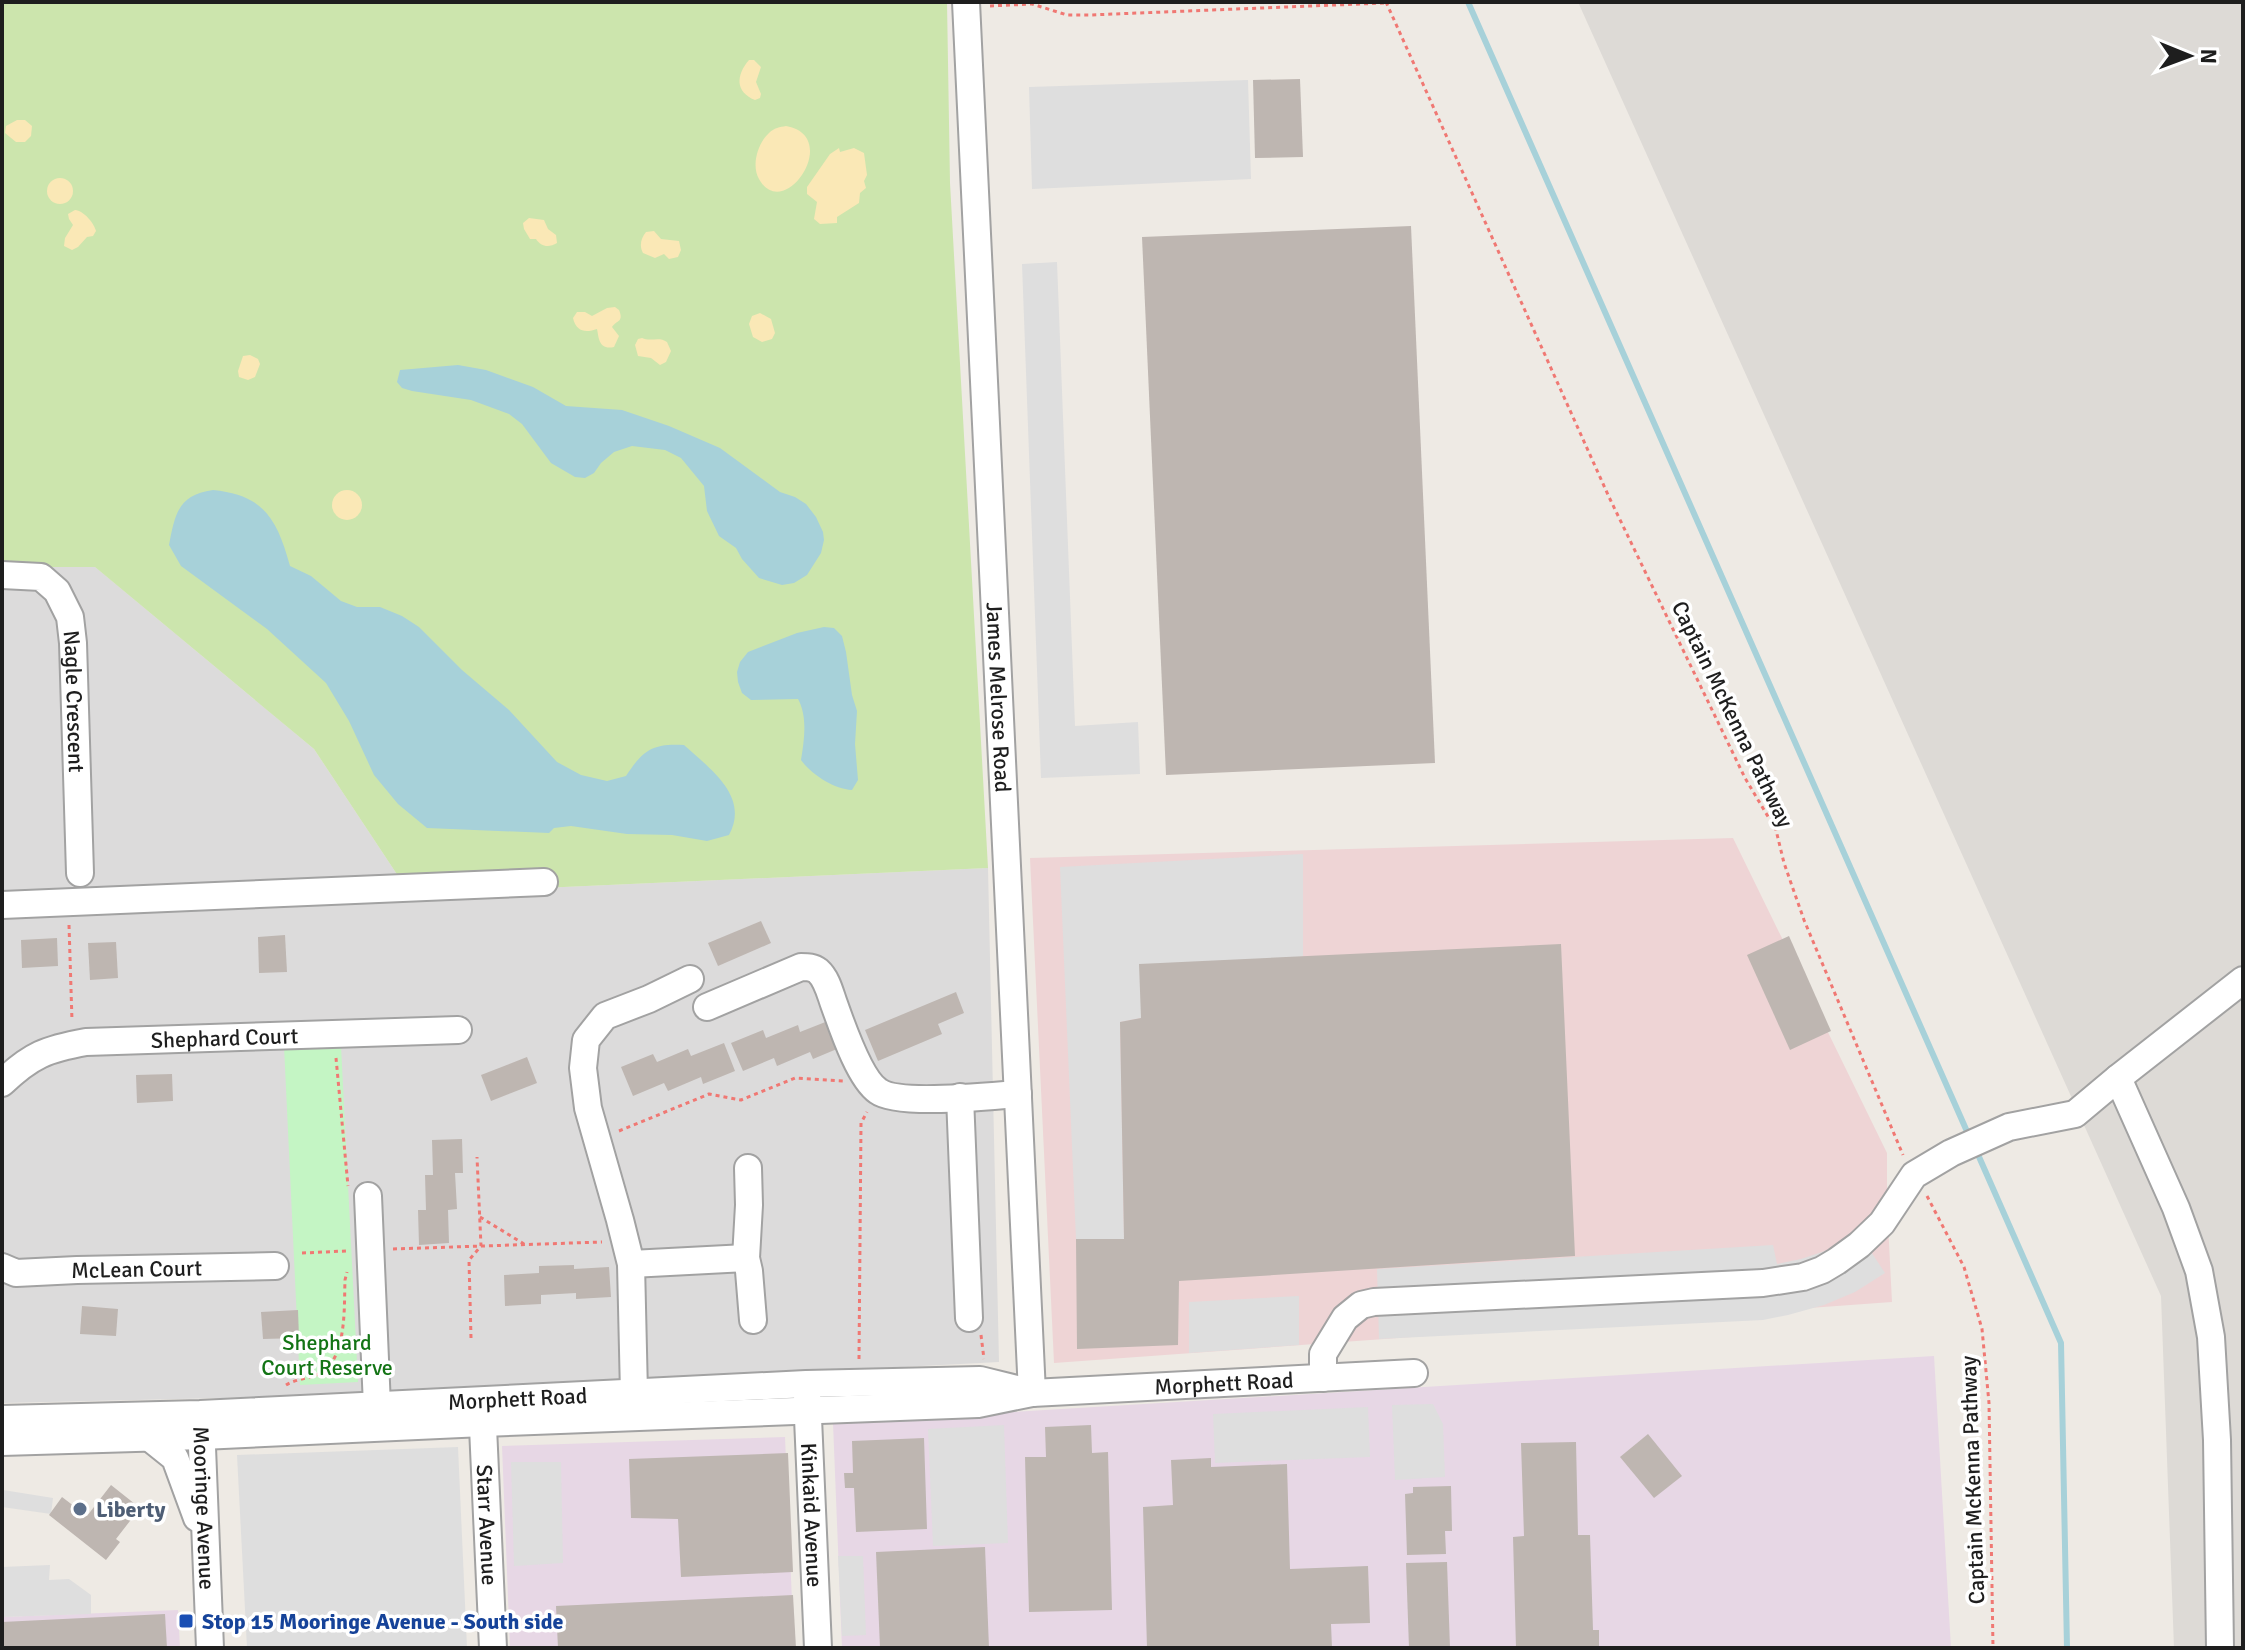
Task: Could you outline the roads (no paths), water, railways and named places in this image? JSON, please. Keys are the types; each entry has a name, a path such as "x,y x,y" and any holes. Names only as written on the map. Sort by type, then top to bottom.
{"street":[{"name":"James Melrose Road","path":"966,5 1032,1393"},
{"name":"Nagle Crescent","path":"2,575 41,577 57,591 70,617 80,873"},
{"path":"2,905 544,882"},
{"path":"707,1007 801,967 812,967 820,972 827,984 844,1031 871,1082 895,1097 1018,1094"},
{"path":"634,1393 628,1253 588,1108 583,1068 586,1040 605,1016 690,979"},
{"path":"1323,1378 1323,1354 1345,1318 1361,1305 1374,1302 1763,1283 1803,1277 1822,1270 1859,1245 1882,1223 1914,1175 1998,1131 2075,1114 2243,980"},
{"name":"Shephard Court","path":"2,1083 22,1064 52,1048 86,1042 458,1030"},
{"path":"2118,1078 2176,1208 2199,1271 2211,1337 2217,1440 2220,1648"},
{"path":"960,1097 969,1318"},
{"path":"748,1168 746,1258 753,1320"},
{"path":"358,1192 377,1406"},
{"path":"628,1253 746,1258"},
{"name":"McLean Court","path":"2,1267 16,1273 275,1266"},
{"name":"Morphett Road","path":"2,1419 201,1425 482,1412 808,1411 978,1404 1032,1393 1414,1373"},
{"name":"Morphett Road","path":"2,1442 150,1438 201,1425 377,1406 482,1412 634,1393 806,1384 980,1380 1032,1393"},
{"name":"Kinkaid Avenue","path":"806,1384 818,1648"},
{"name":"Starr Avenue","path":"482,1412 493,1648"},
{"name":"Mooringe Avenue","path":"201,1425 210,1648"},
{"path":"150,1438 175,1458 197,1518 208,1589"}],"water":[{"path":"458,365 486,370 533,387 566,406 622,410 720,448 780,492 806,504 823,532 821,553 807,575 794,583 782,585 759,578 736,548 719,536 707,511 704,486 681,458 665,450 632,446 614,452 585,478 575,477 551,463 522,424 509,414 471,400 412,391 402,388 397,382 400,370"},
{"path":"213,490 245,497 266,512 280,535 290,566 311,576 341,601 357,607 380,607 419,627 462,670 509,710 557,762 581,775 607,781 626,776 650,750 664,745 684,745 715,774 731,796 734,821 729,835 707,841 571,826 554,828 549,833 427,828 398,804 374,775 349,721 326,683 267,629 181,566 169,545 176,515 192,496"},
{"path":"834,628 842,636 857,711 855,744 858,780 852,790 824,780 801,760 804,721 798,699 751,700 742,693 738,682 740,662 748,652 797,633"}],"waterway":[{"path":"1468,2 1969,1136"},
{"path":"1976,1150 2061,1343 2067,1648"}],"place":[{"name":"Liberty","path":"80,1509"},
{"name":"Stop 15 Mooringe Avenue - South side","path":"186,1621"}],"park label":[{"name":"Shephard Court Reserve","path":"327,1354"}]}
